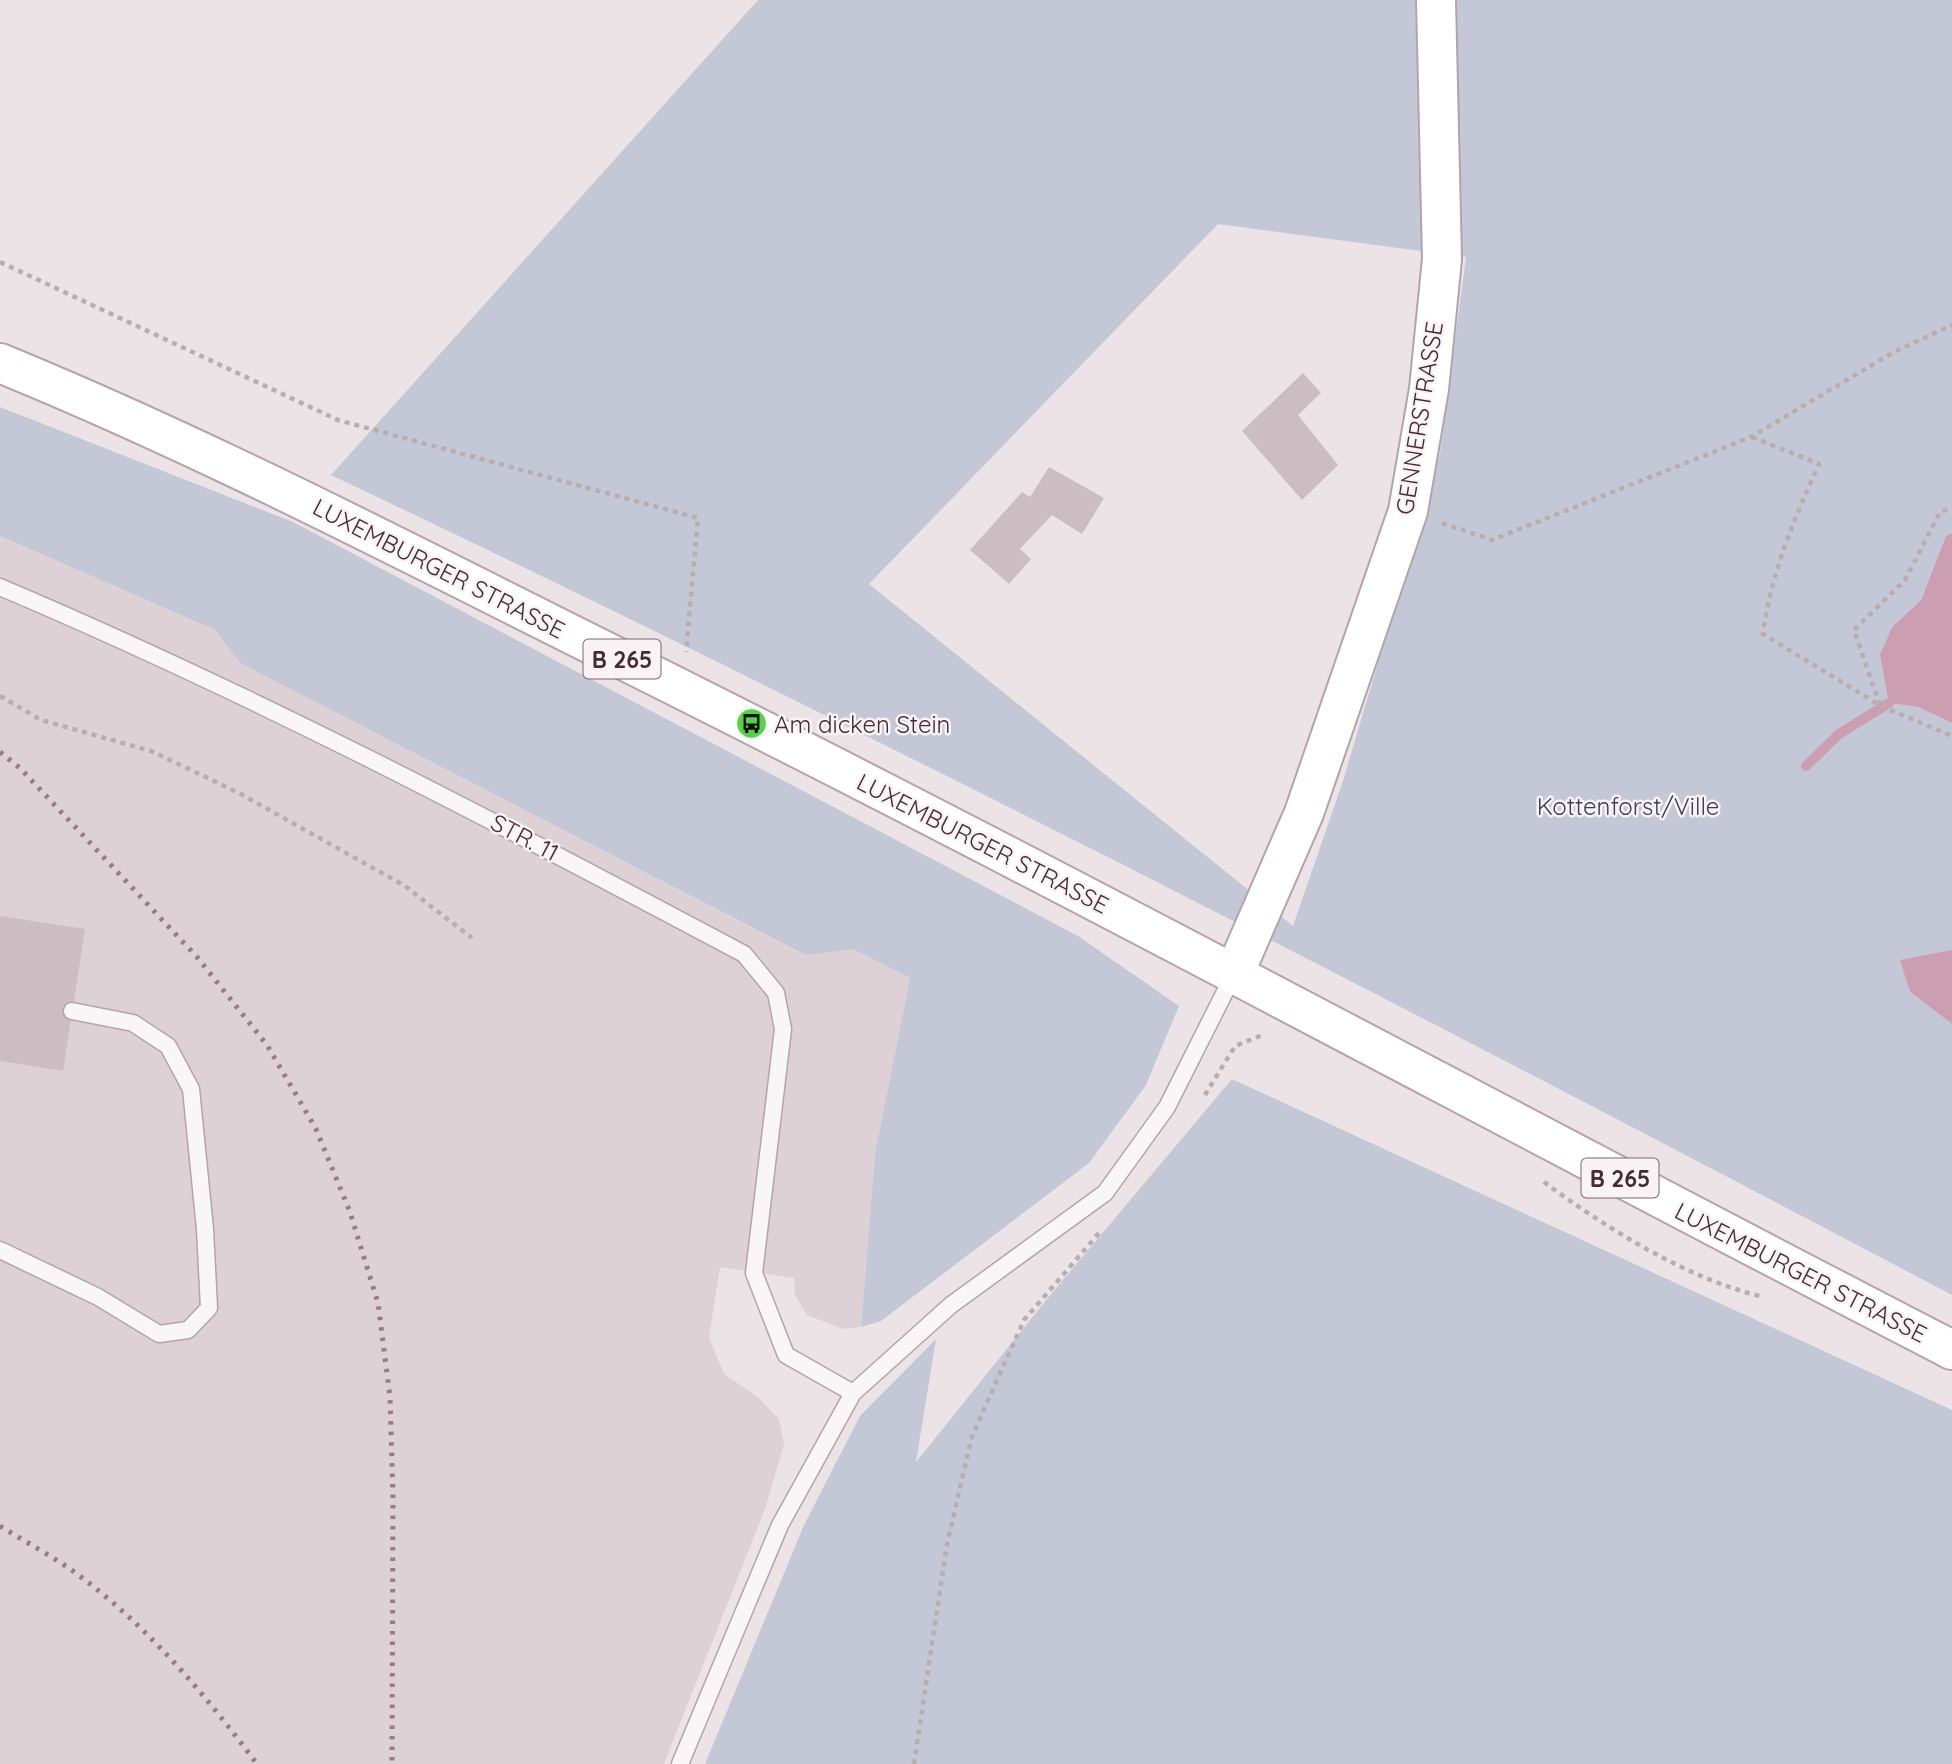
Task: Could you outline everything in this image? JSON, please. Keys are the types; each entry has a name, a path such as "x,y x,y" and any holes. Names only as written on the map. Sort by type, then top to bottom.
{"main road":[{"name":"GENNERSTRASSE","path":"1234,974 1304,813 1408,511 1429,389 1442,259 1436,0"},
{"name":"LUXEMBURGER STRASSE","path":"0,363 293,495 674,685 1234,974 1952,1350"}],"lane":[{"name":"STR. 11","path":"0,587 101,630 414,778 744,954 776,993 783,1029 754,1273 786,1355 853,1393"},
{"path":"680,1764 780,1525 853,1393 951,1305 1105,1193 1167,1107 1234,974"},
{"path":"0,1250 98,1297 159,1334 188,1330 209,1308 205,1229 191,1089 168,1046 133,1023 72,1011"}],"path":[{"path":"0,262 338,420 698,518 687,651 674,685"},
{"path":"1408,511 1492,540 1751,437 1894,352 1952,325"},
{"path":"1751,437 1819,464 1791,526 1768,600 1763,634 1881,706 1952,736"},
{"path":"1881,706 1854,630 1905,580 1940,512 1952,508"},
{"path":"0,696 41,720 151,751 239,793 405,886 472,938"},
{"path":"1204,1096 1235,1046 1274,1030"},
{"path":"914,1764 947,1544 972,1436 1024,1320 1108,1223"}],"shaded area":[{"path":"1952,533 1952,723 1918,707 1889,703 1880,655 1892,627 1921,600 1946,536"},
{"path":"0,536 215,630 240,663 804,955 853,948 910,978 875,1153 861,1327 843,1329 807,1315 795,1295 794,1278 720,1267 709,1337 724,1374 758,1397 779,1419 784,1444 765,1509 664,1764 0,1764"},
{"path":"1952,950 1952,1024 1910,992 1900,960"}],"green space":[{"name":"Kottenforst/Ville","path":"758,0 1952,0 1952,533 1946,536 1921,600 1892,627 1889,703 1918,707 1952,723 1952,950 1901,961 1910,992 1952,1024 1952,1295 1146,876 740,673 331,475","holes":["1218,224 1466,257 1440,453 1343,781 1293,926 869,584"]},
{"path":"0,407 293,522 1078,936 1179,1006 1146,1085 1089,1163 881,1321 861,1327 875,1153 910,978 853,949 805,955 240,663 215,630 0,536"},
{"path":"1232,1079 1952,1410 1952,1764 705,1764 804,1525 860,1416 936,1339 916,1462 1047,1299"}],"building":[{"path":"1303,373 1321,393 1298,415 1338,465 1302,500 1242,431"},
{"path":"1049,467 1104,498 1082,534 1052,515 1020,549 1031,559 1009,584 970,550 1022,492 1030,497"},
{"path":"0,916 85,929 63,1071 0,1061"}],"waterway":[{"path":"1806,766 1839,734 1889,703"}],"railway":[{"path":"0,752 20,768 197,957 267,1045 316,1129 350,1212 378,1303 390,1397 393,1496 392,1764"},
{"path":"0,1526 73,1571 125,1614 173,1661 257,1764"}],"place":[{"name":"Am dicken Stein","path":"751,724"}]}
